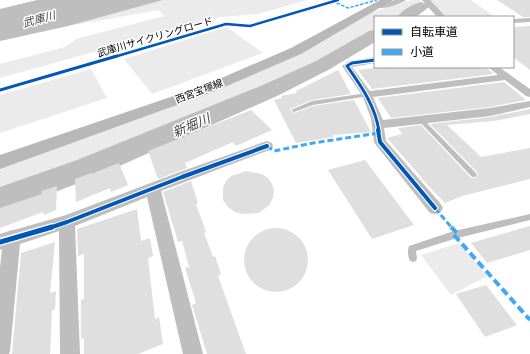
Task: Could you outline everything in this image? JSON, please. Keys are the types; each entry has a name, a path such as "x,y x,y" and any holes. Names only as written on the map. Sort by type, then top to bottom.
{"main road":[{"name":"西宮宝塚線","path":"0,162 208,89 296,51 383,3"}],"street":[{"path":"383,3 391,4 402,0"},
{"path":"426,0 436,13 440,16"},
{"path":"514,21 530,20"},
{"path":"374,60 352,63 347,66 367,96 377,118 380,142 435,208"},
{"path":"494,68 530,94"},
{"path":"367,96 506,77"},
{"path":"378,125 490,112 530,104"},
{"path":"0,351 6,240 67,222 267,146"},
{"path":"153,189 193,354"},
{"path":"67,222 70,354"}],"lane":[{"path":"294,110 312,103 367,96"},
{"path":"420,119 474,175"},
{"path":"413,258 412,249 454,235 530,217"}],"shaded area":[{"path":"163,0 307,0 258,14 220,17 0,78 0,64 65,47 76,39 164,16 159,10 68,26"},
{"path":"412,0 420,0 426,9 414,16 374,16 374,41 294,86 134,143 0,196 0,168 167,109 363,15"},
{"path":"429,0 437,0 436,2 438,0 471,0 494,16 444,16"},
{"path":"227,27 263,53 152,94 124,59"},
{"path":"91,69 107,98 0,133 0,95"},
{"path":"459,243 487,276 451,295 421,255"}],"water":[{"name":"武庫川","path":"37,0 163,0 68,26 0,41 0,9"}],"building":[{"path":"497,0 530,0 530,17 523,17"},
{"path":"530,26 530,70 514,58 514,27"},
{"path":"374,68 486,68 494,74 372,89 358,70"},
{"path":"338,70 351,94 312,100 290,110 295,113 313,106 354,100 371,132 333,135 333,137 296,143 274,100 282,98 281,96 297,93 296,91"},
{"path":"504,82 526,100 490,107 391,118 378,98"},
{"path":"530,109 530,114 494,121 447,125 481,157 530,148 530,179 462,196 445,203 421,178 387,138 402,134 398,128 421,125 471,178 476,178 478,176 477,172 430,124 490,117"},
{"path":"251,110 272,130 236,146 233,142 185,163 187,168 158,179 148,151"},
{"path":"365,160 414,225 372,239 328,170"},
{"path":"119,163 128,185 111,192 110,188 76,202 75,179"},
{"path":"246,171 262,174 268,178 272,184 274,191 273,198 269,205 259,213 244,214 235,212 228,207 223,200 223,187 226,181 231,176"},
{"path":"191,181 198,203 196,204 206,232 204,233 213,257 215,256 221,274 218,276 246,354 207,354 192,305 196,303 185,268 189,267 182,241 178,242 163,192"},
{"path":"57,186 56,210 44,215 43,212 0,228 0,208 42,194 41,191"},
{"path":"137,209 141,241 150,238 153,256 148,258 155,319 159,317 163,344 138,354 84,354 84,338 81,339 81,300 84,299 84,254 78,256 77,229"},
{"path":"530,226 530,250 487,263 471,243"},
{"path":"276,228 294,234 302,242 308,260 302,278 294,286 276,292 258,286 250,278 244,260 250,242 258,234"},
{"path":"55,242 50,293 56,291 55,309 52,310 50,354 12,354 21,253"},
{"path":"486,285 517,325 485,337 456,294"}],"waterway":[{"name":"新堀川","path":"407,16 421,7"},
{"name":"新堀川","path":"0,200 87,168 271,90 323,65 374,36"}],"marked path":[{"path":"332,1 348,8 377,0"},
{"path":"267,146 274,151 313,143 379,133"},
{"path":"435,208 458,234"},
{"path":"454,235 530,320"}],"cycle path":[{"name":"武庫川サイクリングロード","path":"0,90 226,24 250,26 338,0"},
{"path":"374,60 352,63 347,66 367,95 377,118 380,142 435,208"},
{"path":"0,242 67,222 182,177 267,146"}]}
